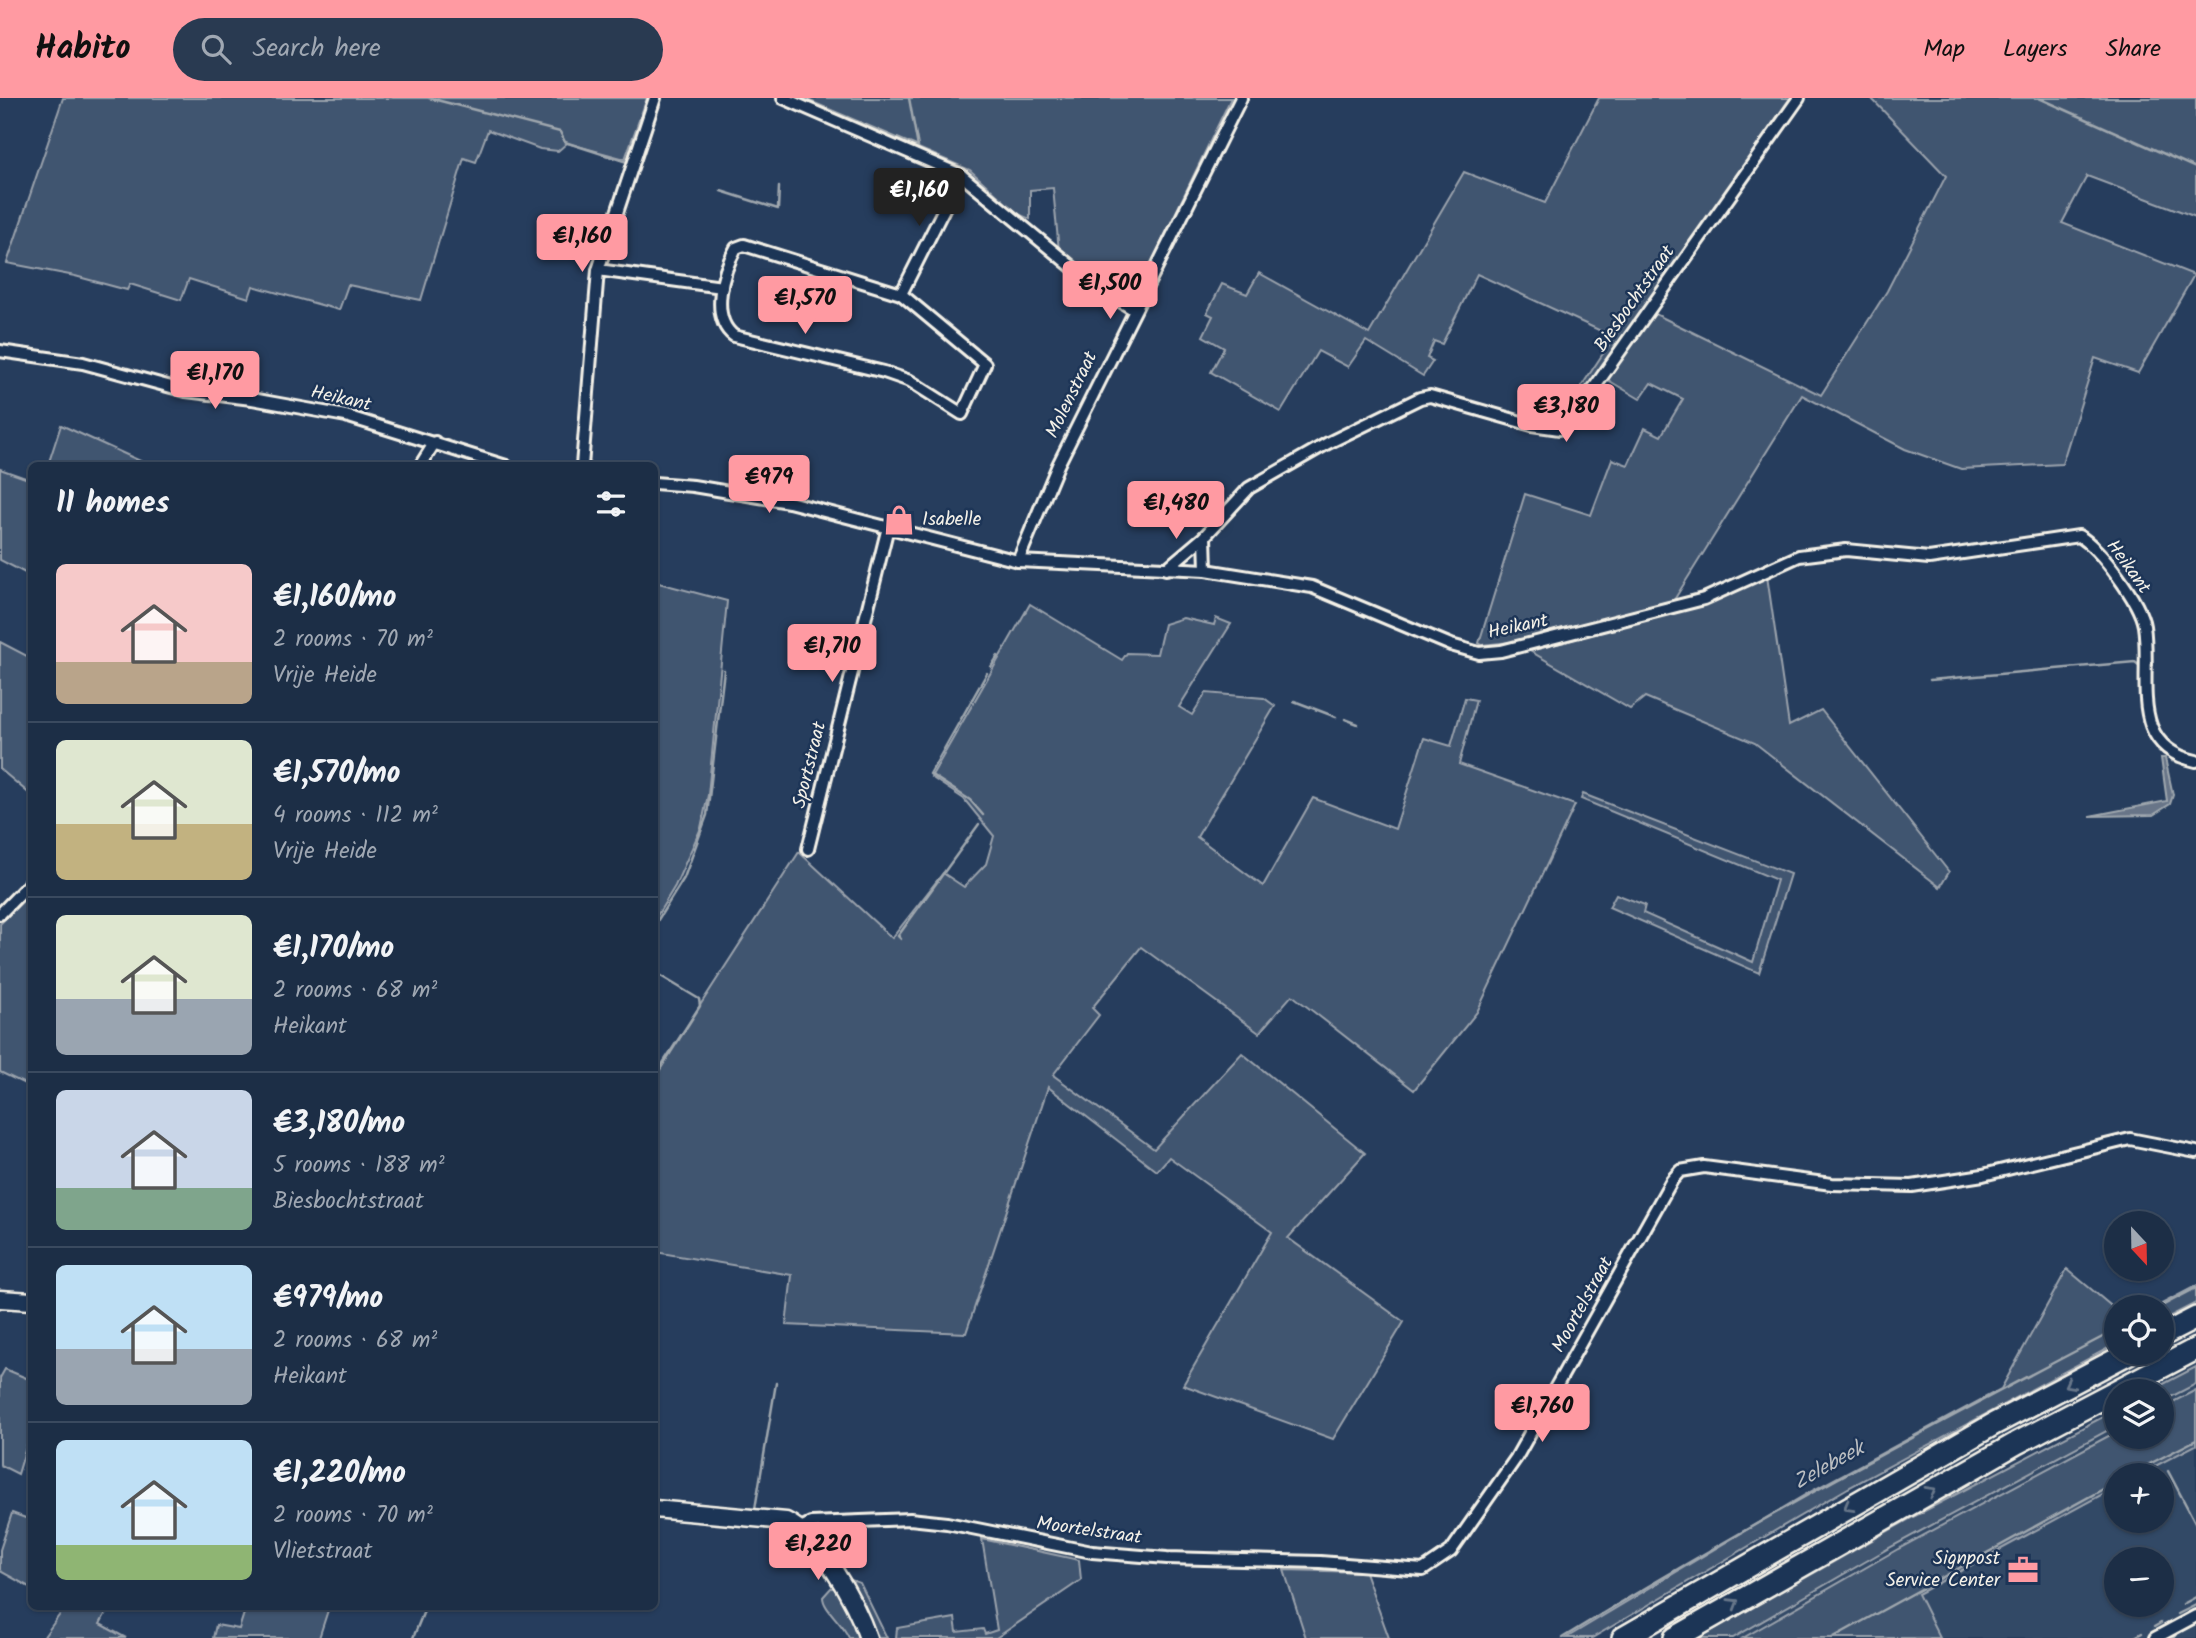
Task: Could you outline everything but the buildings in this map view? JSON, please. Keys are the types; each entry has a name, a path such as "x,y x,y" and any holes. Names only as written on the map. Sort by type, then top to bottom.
{"highway":[{"path":"2174,1329 2196,1318"},
{"path":"1675,1638 2017,1443 2196,1349"},
{"path":"1623,1638 1993,1424 2106,1365"}],"street":[{"path":"582,462 598,270 655,98"},
{"path":"783,98 961,175 1094,285 1133,309"},
{"name":"Molenstraat","path":"1018,561 1058,465 1133,309 1241,98"},
{"name":"Biesbochtstraat","path":"1166,569 1205,536 1249,488 1328,443 1420,398 1430,396 1532,425 1560,429 1601,379 1799,98"},
{"path":"901,294 961,175"},
{"path":"744,245 901,294 985,364 962,414 910,381 884,372 734,336 724,329 721,316 722,287 728,262 736,248 744,245"},
{"path":"598,270 722,287"},
{"name":"Heikant","path":"0,351 83,363 186,391 252,399 346,416 494,462"},
{"path":"422,462 435,442"},
{"name":"Heikant","path":"658,483 692,486 789,502 1018,561 1206,570 1312,586 1451,645 1479,653 1501,651 1703,599 1799,556 1846,550 1929,558 2079,536 2087,541 2121,583 2144,623 2146,702 2155,735 2162,746 2176,755 2196,761"},
{"name":"Sportstraat","path":"808,849 888,527"},
{"path":"1205,536 1206,570"},
{"path":"0,914 28,885"},
{"name":"Moortelstraat","path":"801,1528 811,1523 910,1519 947,1523 1092,1552 1167,1558 1320,1562 1423,1570 1451,1551 1516,1458 1610,1295 1672,1180 1680,1171 1704,1167 1832,1184 1912,1186 1983,1175 2130,1139 2196,1152"},
{"path":"0,1299 28,1301"},
{"path":"658,1509 786,1521 801,1528 851,1600 868,1638"},
{"path":"2155,1638 2196,1616"}],"shaded area":[{"path":"63,98 647,98 625,159 567,143 558,151 540,149 488,130 476,162 464,158 421,300 348,285 339,310 253,286 249,298 189,279 181,300 130,284 127,290 75,276 7,263"},
{"path":"801,98 1231,98 1136,295 1126,299 1059,251 1053,188 1030,190 1030,219 1018,214 970,170"},
{"path":"1599,98 1790,98 1645,309 1821,395 1887,291 1946,176 1871,98 2196,98 2196,217 2087,176 2062,223 2194,275 2138,373 2095,358 2062,464 1961,469 1905,449 1802,395 1674,600 1511,642 1482,645 1479,643 1525,494 1591,515 1612,459 1628,465 1645,428 1661,436 1683,399 1651,383 1640,399 1608,380 1587,407 1573,399 1614,337 1477,274 1442,344 1434,341 1427,358 1433,361 1423,376 1366,341 1348,367 1318,351 1281,412 1211,372 1224,348 1203,336 1213,316 1207,313 1222,284 1247,294 1259,273 1369,334 1464,172 1545,203"},
{"path":"61,425 142,462 49,462"},
{"path":"0,469 28,479 28,574 0,560"},
{"path":"1767,576 1789,726 1821,710 1949,872 1940,887 1755,743 1645,697 1630,709 1530,651 1709,603"},
{"path":"658,583 727,601 708,795 701,828 675,886 658,914"},
{"path":"1030,604 1122,660 1127,653 1157,654 1164,624 1183,618 1214,625 1216,618 1231,624 1179,707 1192,715 1206,693 1264,698 1275,706 1197,837 1263,886 1313,798 1395,829 1424,738 1451,746 1465,698 1476,700 1459,764 1575,805 1477,1012 1414,1090 1292,995 1259,1033 1141,947 1092,1008 1099,1015 1053,1075 1154,1149 1242,1053 1365,1153 1288,1238 1404,1322 1333,1439 1183,1385 1272,1232 1169,1157 1157,1171 1048,1087 966,1333 786,1325 792,1275 658,1253 658,1070 799,852 892,938 943,873 964,887 986,864 994,836 964,799 931,777"},
{"path":"0,642 28,656 28,792 0,769"},
{"path":"2161,758 2165,758 2173,795 2170,804 2153,815 2090,816 2167,801"},
{"path":"1583,794 1790,874 1759,973 1609,907 1616,894 1645,905 1643,913 1753,962 1777,880 1581,799"},
{"path":"28,896 28,1086 0,1072 0,924"},
{"path":"2067,1269 2104,1300 2104,1350 1848,1488 1592,1638 1566,1638 1808,1493 2001,1389"},
{"path":"2196,1286 2196,1303 2174,1314 2174,1298"},
{"path":"2196,1367 2196,1384 2174,1395 2173,1379"},
{"path":"5,1369 28,1379 28,1441 18,1474 0,1465 0,1378"},
{"path":"2196,1384 2196,1638 1733,1638 1889,1548 2104,1432 2104,1449 2174,1449 2174,1395"},
{"path":"2196,1390 2196,1445 2161,1463 2104,1463 2104,1493 1918,1594 1940,1638 1743,1638 1898,1549 2104,1438 2104,1449 2174,1449 2174,1401"},
{"path":"2104,1416 2104,1432 1889,1548 1733,1638 1699,1638 1915,1516"},
{"path":"12,1513 28,1519 28,1586 0,1571 0,1550"},
{"path":"982,1539 1079,1560 1081,1580 996,1638 896,1638 897,1628 955,1618 957,1632 983,1629 985,1634 997,1630"},
{"path":"1284,1570 1365,1572 1389,1638 1306,1638"},
{"path":"851,1580 860,1583 887,1638 874,1638 848,1585"},
{"path":"831,1588 836,1588 862,1638 849,1638 826,1606 823,1597"},
{"path":"63,1610 107,1610 100,1624 126,1638 43,1638"},
{"path":"245,1610 328,1610 319,1638 213,1638 216,1625 239,1629"}],"waterway":[{"path":"429,98 560,132 565,142 627,162"},
{"path":"802,98 918,147 909,98"},
{"path":"2039,98 2196,168"},
{"path":"721,191 778,209 779,187"},
{"path":"991,667 998,656"},
{"path":"1930,680 2135,662 2141,667"},
{"path":"658,920 684,878 707,815 724,670"},
{"path":"983,815 970,800 930,774 987,673"},
{"path":"1294,701 1336,717"},
{"path":"1345,719 1358,724"},
{"path":"2147,729 2159,752"},
{"path":"2172,761 2196,766"},
{"path":"901,939 898,936 979,824"},
{"path":"658,974 699,999 700,1006 659,1071"},
{"name":"Zelebeek","path":"2174,1300 2196,1288"},
{"name":"Zelebeek","path":"1562,1638 1698,1557 1836,1480 2104,1336"},
{"path":"743,1509 755,1509 776,1383"},
{"path":"2151,1463 2196,1440"},
{"path":"2174,1482 2196,1524"},
{"path":"1832,1638 2104,1489"},
{"path":"2183,1604 2196,1597"},
{"path":"2178,1614 2196,1605"},
{"path":"413,1638 424,1610"},
{"path":"2154,1627 2161,1623"},
{"path":"2133,1638 2142,1633"}],"place":[{"name":"Isabelle","path":"899,520"},
{"name":"Signpost Service Center","path":"2023,1570"}]}
